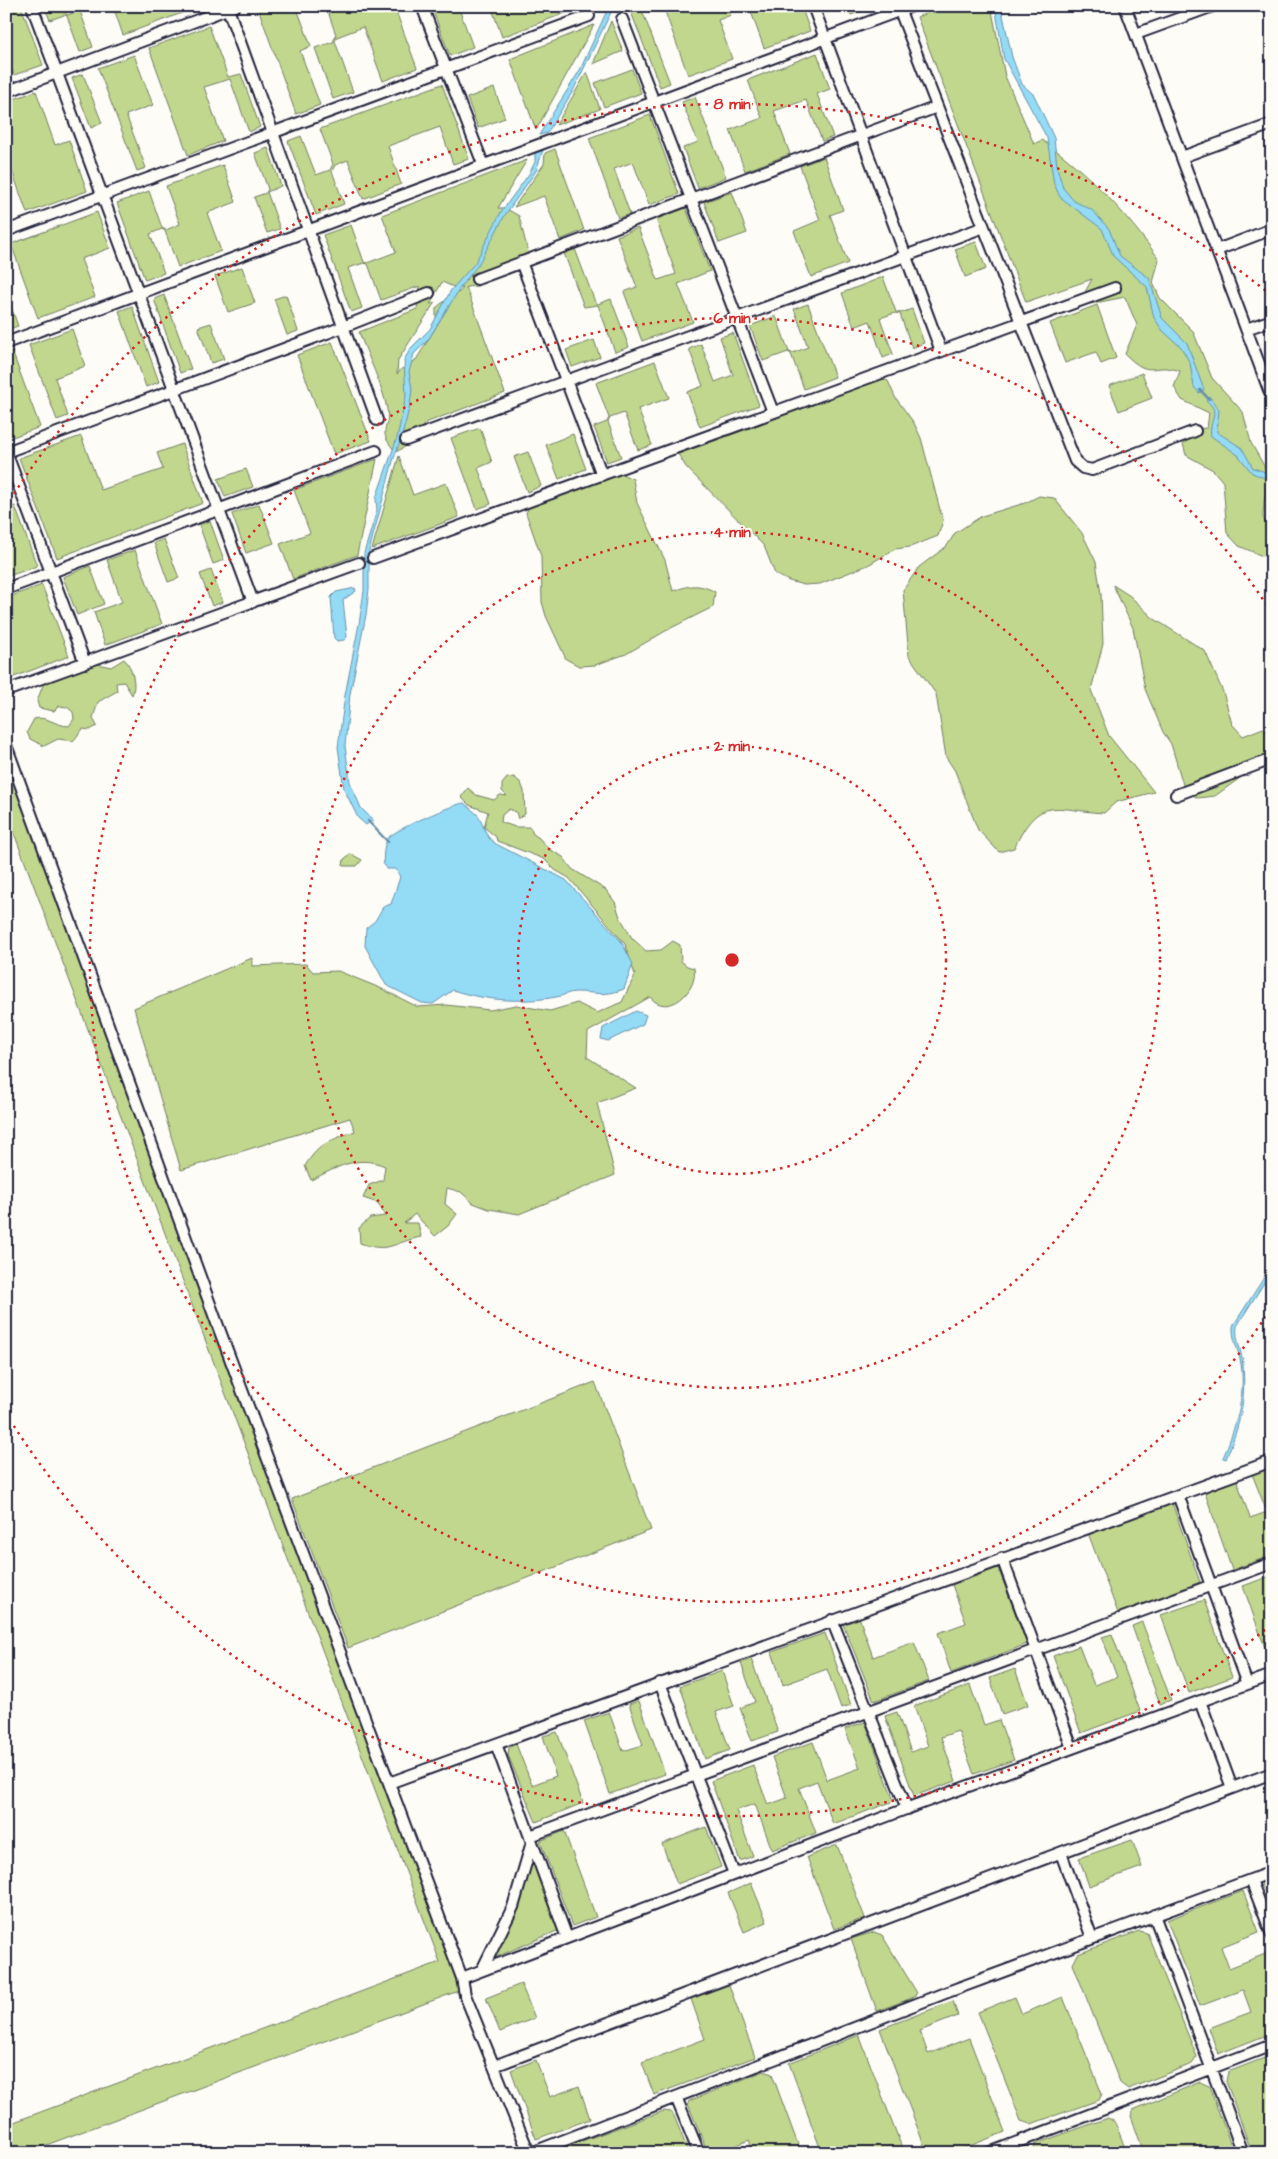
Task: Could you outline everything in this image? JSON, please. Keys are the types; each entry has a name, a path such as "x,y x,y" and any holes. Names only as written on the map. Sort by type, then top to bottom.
{"street":[{"path":"32,6 253,602"},
{"path":"422,6 484,164"},
{"path":"813,6 941,351"},
{"path":"6,343 912,6"},
{"path":"1125,6 1272,398"},
{"path":"1136,34 1213,6"},
{"path":"6,92 230,7 272,132 377,420"},
{"path":"900,11 1075,462 1082,468 1092,470 1195,431"},
{"path":"6,231 589,16"},
{"path":"622,19 773,412"},
{"path":"478,278 937,106"},
{"path":"1182,157 1272,124"},
{"path":"406,440 984,226"},
{"path":"1216,250 1272,230"},
{"path":"521,262 602,475"},
{"path":"373,558 1115,288"},
{"path":"85,663 6,452 343,328 429,293"},
{"path":"1246,329 1272,320"},
{"path":"6,589 376,451"},
{"path":"6,691 359,563"},
{"path":"6,745 218,1326 462,1978 465,1995 530,2153 1092,1938 1272,1872"},
{"path":"1176,795 1272,759"},
{"path":"390,1783 832,1620 1272,1461"},
{"path":"1178,1495 1247,1684"},
{"path":"1002,1558 1072,1748"},
{"path":"531,1839 695,1775 1272,1563"},
{"path":"832,1620 907,1808"},
{"path":"462,1978 907,1808 1272,1675"},
{"path":"660,1683 734,1874"},
{"path":"1200,1701 1232,1788"},
{"path":"496,1744 567,1938"},
{"path":"494,2066 1272,1773"},
{"path":"482,1970 513,1907 531,1839"},
{"path":"1061,1853 1092,1938"},
{"path":"1250,1880 1272,1935"},
{"path":"1154,1915 1244,2153"},
{"path":"989,2153 1272,2046"},
{"path":"676,2097 699,2153"}],"green space":[{"path":"6,6 21,6 43,65 14,75 6,55"},
{"path":"44,6 62,6 67,15 80,11 93,47 80,52 67,16 64,15 50,20"},
{"path":"113,6 198,6 198,7 123,35"},
{"path":"263,6 296,6 311,46 300,51 320,105 296,114 258,8"},
{"path":"326,6 394,6 417,68 383,81 363,27 337,37 335,41 353,92 333,99 315,48 333,42 336,35"},
{"path":"431,6 458,6 473,47 450,56"},
{"path":"491,6 584,6 502,37"},
{"path":"663,6 728,6 731,15 718,20 732,59 688,75"},
{"path":"749,6 801,6 810,31 764,48"},
{"path":"847,6 866,6 867,9 851,15"},
{"path":"945,6 991,6 1005,76 1034,144 1042,140 1091,180 1120,210 1159,259 1153,283 1160,298 1193,331 1212,378 1243,412 1251,443 1267,471 1268,487 1263,517 1272,536 1272,551 1267,558 1239,546 1227,533 1223,482 1213,470 1186,455 1182,440 1192,429 1207,428 1209,413 1182,400 1174,387 1180,371 1163,368 1147,369 1141,367 1125,354 1137,325 1125,297 1090,304 1083,296 1092,279 1026,302 917,17"},
{"path":"641,8 670,83 660,87 631,12"},
{"path":"611,21 623,51 593,64"},
{"path":"594,25 536,130 510,59"},
{"path":"209,26 228,77 241,74 260,127 249,132 230,79 204,87 223,141 188,155 149,48"},
{"path":"817,53 830,89 817,94 833,137 822,141 806,100 774,111 790,154 745,171 730,130 762,118 748,80"},
{"path":"134,55 153,105 126,115 146,168 137,171 98,68"},
{"path":"632,69 641,93 604,107 595,83"},
{"path":"587,72 600,109 556,125"},
{"path":"83,74 102,123 91,128 72,78"},
{"path":"442,84 469,159 453,164 440,127 388,146 401,184 363,199 348,160 335,165 332,171 344,204 316,215 288,141 301,136 316,175 330,170 333,164 320,129"},
{"path":"494,88 505,118 478,128 467,98"},
{"path":"36,91 55,145 69,140 87,191 27,213 6,154 6,102"},
{"path":"695,97 726,177 698,188 683,148 698,142 682,102"},
{"path":"650,115 679,194 649,205 633,162 614,169 630,214 618,218 589,138"},
{"path":"268,148 281,186 267,192 280,229 267,233 254,197 266,193 268,189 255,153"},
{"path":"555,149 584,230 560,240 544,196 514,207 544,164 545,153"},
{"path":"824,157 843,210 830,215 848,263 811,277 794,231 820,220 800,166"},
{"path":"527,160 498,208 505,208 519,216 529,256 489,270 478,286 466,287 505,393 425,423 410,444 396,452 386,439 385,430 388,416 385,400 359,332 417,309 420,286 381,300 368,264 364,263 348,268 362,308 351,312 323,235 351,225 364,262 367,263 396,252 382,215","holes":["442,282 456,288 463,288 436,308 436,327 416,360 397,374 398,360 435,302 430,304"]},
{"path":"223,165 236,202 207,213 221,251 178,267 165,231 162,229 150,234 164,273 145,280 117,203 149,191 162,228 166,230 180,224 166,186"},
{"path":"732,192 747,233 719,243 704,202"},
{"path":"686,208 710,271 678,284 693,322 642,341 624,292 637,287 617,236 638,228 658,280 676,274 656,219"},
{"path":"97,212 110,248 81,259 95,297 38,318 11,244"},
{"path":"976,242 986,269 965,277 955,249"},
{"path":"575,249 595,302 598,304 611,299 629,347 615,352 598,305 584,307 564,253"},
{"path":"242,267 255,303 228,312 215,276"},
{"path":"883,277 896,312 901,313 912,309 924,343 912,348 900,314 895,313 880,318 893,354 883,358 870,321 854,327 842,293"},
{"path":"6,292 18,326 6,330"},
{"path":"164,295 191,369 180,373 154,299"},
{"path":"286,295 298,331 287,335 274,299"},
{"path":"808,304 835,377 804,389 791,354 788,352 763,361 750,326 776,316 789,352 793,353 808,347 794,309"},
{"path":"1097,305 1116,358 1101,364 1096,352 1065,363 1050,323"},
{"path":"132,306 159,382 146,387 119,311"},
{"path":"211,323 224,359 211,363 198,327"},
{"path":"72,329 85,366 55,378 68,416 57,420 29,345"},
{"path":"733,333 759,405 700,427 687,392 703,386 689,349 701,344 715,382 733,375 720,337"},
{"path":"594,340 600,357 572,367 566,350"},
{"path":"332,342 371,441 334,454 297,355"},
{"path":"12,351 40,427 10,438 6,428 6,353"},
{"path":"655,361 669,398 638,409 652,445 638,450 624,413 610,418 608,422 621,457 607,462 594,427 607,422 609,418 596,383"},
{"path":"1142,373 1152,398 1119,411 1109,386"},
{"path":"874,375 888,381 895,397 914,423 921,438 943,521 938,536 910,547 895,549 868,565 820,584 804,585 789,581 775,574 764,546 686,467 678,454 832,398"},
{"path":"480,428 492,462 478,468 491,504 477,509 451,438"},
{"path":"573,434 586,469 559,479 546,445"},
{"path":"81,436 101,490 163,469 157,453 182,444 203,503 57,558 19,458"},
{"path":"528,452 541,486 527,492 514,457"},
{"path":"399,456 413,495 446,483 459,517 372,549"},
{"path":"377,459 357,555 293,579 280,544 310,533 294,490"},
{"path":"246,469 253,487 225,497 218,479"},
{"path":"619,473 633,479 637,503 665,560 673,591 694,586 709,589 715,592 713,607 669,629 626,654 595,665 579,666 566,659 546,616 542,602 541,556 526,513 532,501"},
{"path":"1039,496 1054,498 1082,533 1096,562 1101,594 1103,644 1091,690 1109,736 1154,792 1116,802 1104,813 1060,809 1050,809 1041,812 1032,819 1023,831 1014,848 999,852 978,830 955,771 946,757 936,694 909,656 903,590 919,567 947,546 955,533 982,516 1025,503"},
{"path":"259,504 274,543 246,553 232,514"},
{"path":"15,506 37,566 6,577 6,510"},
{"path":"210,521 224,560 213,564 199,525"},
{"path":"164,539 179,578 168,582 154,543"},
{"path":"135,550 162,624 105,645 94,612 122,602 107,560"},
{"path":"90,566 104,604 77,615 63,577"},
{"path":"211,570 223,602 212,606 200,574"},
{"path":"42,585 69,656 6,680 6,598"},
{"path":"1113,585 1130,596 1153,618 1205,651 1223,692 1232,724 1243,736 1263,728 1272,735 1272,765 1251,770 1215,796 1197,798 1184,788 1171,744 1163,732 1145,689 1133,628"},
{"path":"124,659 133,676 134,686 132,695 124,682 116,683 117,691 98,702 93,718 97,726 90,730 83,729 73,741 58,739 44,746 30,739 27,732 34,719 43,718 69,726 74,719 73,712 67,707 59,706 54,711 39,708 37,701 45,680 50,675 70,674 97,664 111,667"},
{"path":"6,746 469,1987 25,2153 6,2153 6,2125 440,1962 6,812"},
{"path":"514,777 521,783 524,791 525,814 518,819 516,812 509,809 502,815 501,822 515,827 530,827 533,834 549,849 563,857 572,869 606,890 615,902 620,917 632,938 646,951 661,950 673,941 680,945 681,961 687,966 694,968 692,985 681,999 665,1005 657,1003 650,997 588,1032 587,1057 636,1088 597,1103 615,1175 519,1214 489,1209 473,1203 461,1192 447,1188 445,1204 457,1214 448,1226 435,1236 415,1214 404,1223 418,1223 421,1237 391,1246 378,1247 360,1243 359,1228 370,1218 385,1216 378,1203 363,1198 369,1185 383,1180 385,1166 365,1161 356,1162 338,1167 311,1180 305,1166 315,1152 326,1143 355,1131 350,1118 181,1170 134,1008 252,958 252,966 306,964 313,972 338,971 380,988 418,1007 446,1005 490,1010 516,1005 550,1011 577,1003 597,1013 622,1002 635,975 625,944 569,878 555,870 544,859 497,841 496,837 484,827 488,812 469,805 461,797 468,788 476,795 494,800 500,795 507,796 502,791 502,784 507,778"},
{"path":"351,854 362,860 357,866 343,866 344,859"},
{"path":"1272,924 1272,964 1266,948"},
{"path":"595,1382 651,1530 348,1648 292,1499"},
{"path":"1272,1467 1272,1555 1232,1570 1204,1490 1236,1478 1250,1518 1267,1512 1252,1474"},
{"path":"1172,1503 1200,1582 1118,1613 1088,1533"},
{"path":"997,1565 1027,1644 951,1673 938,1633 966,1623 951,1582"},
{"path":"1270,1576 1272,1582 1270,1662 1243,1586"},
{"path":"1204,1600 1232,1677 1189,1693 1161,1615"},
{"path":"859,1617 873,1657 914,1642 929,1681 874,1701 843,1624"},
{"path":"1142,1622 1171,1700 1160,1704 1132,1626"},
{"path":"825,1633 851,1705 841,1708 827,1669 783,1685 772,1652"},
{"path":"1112,1634 1140,1711 1081,1733 1053,1656 1079,1646 1094,1685 1117,1677 1102,1637"},
{"path":"751,1659 778,1732 752,1741 740,1708 755,1702 741,1663"},
{"path":"1015,1669 1028,1705 1002,1714 990,1678"},
{"path":"722,1671 734,1706 716,1712 730,1750 705,1759 680,1686"},
{"path":"970,1685 984,1725 999,1720 1014,1760 974,1774 958,1731 941,1737 956,1781 914,1796 885,1716 897,1712 911,1752 928,1746 914,1706"},
{"path":"639,1701 665,1774 610,1794 584,1721 609,1712 623,1751 643,1745 629,1704"},
{"path":"865,1722 894,1801 833,1824 817,1781 799,1788 816,1833 772,1850 755,1804 736,1810 753,1856 740,1861 711,1781 753,1765 768,1805 787,1798 772,1757 813,1742 827,1780 860,1768 845,1729"},
{"path":"557,1732 583,1803 536,1822 508,1755 509,1748 516,1744 532,1785 556,1776 543,1736"},
{"path":"706,1827 721,1867 677,1884 662,1844"},
{"path":"564,1831 596,1917 572,1926 540,1841"},
{"path":"1132,1840 1142,1867 1089,1886 1079,1858"},
{"path":"837,1845 865,1918 834,1929 807,1857"},
{"path":"532,1859 559,1930 494,1958 493,1955 519,1909"},
{"path":"1272,1879 1272,1913 1261,1883"},
{"path":"751,1883 767,1922 744,1932 728,1893"},
{"path":"1243,1891 1259,1932 1221,1947 1229,1968 1268,1953 1272,1964 1272,2033 1218,2054 1209,2028 1251,2012 1243,1990 1200,2006 1167,1920"},
{"path":"1139,1931 1147,1933 1197,2057 1192,2064 1128,2089 1120,2083 1073,1964 1078,1954"},
{"path":"874,1932 882,1935 917,1993 912,1998 877,2011 851,1939"},
{"path":"521,1984 535,2018 500,2032 486,1998"},
{"path":"729,1985 755,2057 654,2095 642,2063 705,2039 691,1999"},
{"path":"1015,1997 1022,2014 1063,1997 1102,2094 1099,2100 1031,2124 1021,2121 978,2012"},
{"path":"953,2001 958,2016 920,2031 928,2054 969,2038 1005,2132 952,2153 927,2153 880,2029"},
{"path":"859,2035 904,2153 822,2153 789,2063"},
{"path":"1272,2055 1272,2153 1252,2153 1226,2081 1228,2072"},
{"path":"536,2060 550,2097 579,2086 590,2119 536,2139 511,2070"},
{"path":"764,2071 772,2074 801,2153 754,2153 749,2140 719,2153 708,2153 688,2104 689,2101"},
{"path":"1200,2082 1209,2086 1234,2153 1144,2153 1131,2116 1133,2110"},
{"path":"664,2111 671,2112 674,2116 689,2153 549,2153"},
{"path":"1108,2118 1115,2122 1127,2153 1033,2153 1035,2144"}],"water":[{"path":"609,6 614,6 573,91 547,133 539,135 580,70"},
{"path":"995,6 1001,6 1012,57 1022,84 1034,95 1054,138 1057,167 1063,188 1074,201 1092,210 1109,229 1120,256 1149,278 1162,318 1187,343 1204,390 1199,393 1194,387 1190,363 1181,347 1163,331 1154,318 1147,287 1114,257 1102,229 1060,197 1054,184 1047,138 1004,59"},
{"path":"543,150 536,171 505,215 478,265 462,285 428,340 414,354 409,372 412,389 410,405 369,551 369,589 366,615 350,694 345,746 350,782 361,808 373,820 366,825 358,818 344,789 338,747 345,695 364,591 364,553 377,510 376,498 397,438 406,396 404,360 411,348 430,329 451,290 475,263 501,212 529,174 535,162 535,153"},
{"path":"1209,396 1219,410 1217,432 1242,448 1253,468 1272,474 1272,481 1252,473 1238,455 1211,436 1214,413 1211,405 1206,400"},
{"path":"355,588 356,591 343,600 347,637 344,640 337,641 334,638 331,597 336,592"},
{"path":"464,803 478,815 488,837 496,844 566,880 621,941 633,964 624,989 605,993 573,992 531,1000 491,999 453,990 433,1004 422,1003 386,985 365,946 366,928 375,921 383,907 391,904 400,877 396,869 387,869 383,863 386,843 389,837 403,828 438,812"},
{"path":"636,1011 646,1015 643,1024 608,1041 601,1039 603,1028"},
{"path":"1272,1265 1272,1270 1237,1326 1237,1336 1243,1364 1244,1390 1241,1413 1226,1459 1223,1458 1235,1424 1242,1388 1241,1364 1233,1326"}],"waterway":[{"path":"1200,390 1209,399"},
{"path":"368,821 388,842"}]}
